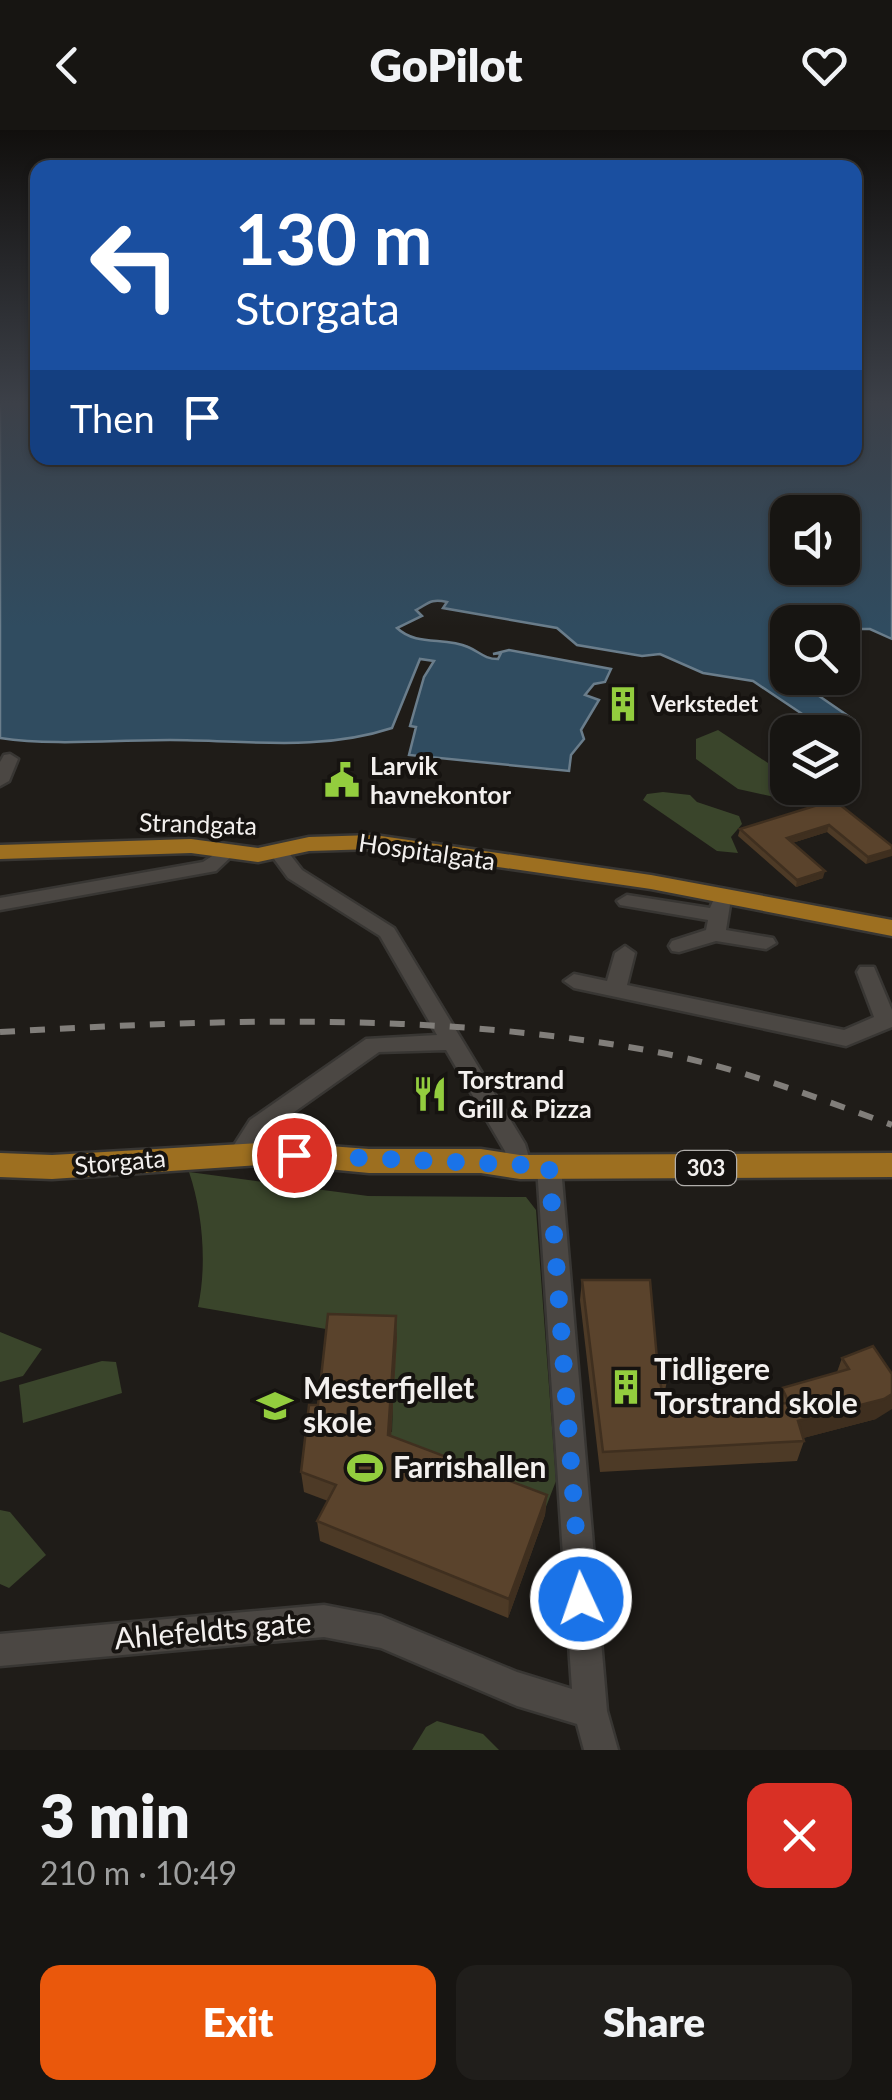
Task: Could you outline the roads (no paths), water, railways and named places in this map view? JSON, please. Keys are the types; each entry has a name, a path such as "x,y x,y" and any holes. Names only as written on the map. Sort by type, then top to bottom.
{"main road":[{"name":"Hospitalgata","path":"278,852 310,844 359,841 516,865 718,916 892,928"},
{"name":"Strandgata","path":"2,853 192,846 218,860 278,852"},
{"name":"Storgata","path":"0,1166 52,1167 240,1156 347,1174 480,1175 534,1167 759,1170 892,1165"}],"street":[{"path":"0,780 10,759"},
{"name":"Strandgata","path":"278,852 295,874 387,932 517,1150 534,1167 590,1711 601,1750"},
{"path":"0,904 218,860"},
{"name":"Hospitalgata","path":"627,901 718,916 766,943"},
{"name":"Hospitalgata","path":"680,946 718,916"},
{"path":"616,989 626,953"},
{"path":"574,981 846,1038 888,1019 867,972"},
{"path":"240,1156 258,1126 374,1044 452,1042"},
{"name":"Ahlefeldts gate","path":"0,1650 324,1621 381,1632 517,1689 590,1711"}],"water":[{"path":"0,477 892,477 892,639 860,629 860,605 770,605 770,692 753,681 703,673 660,654 642,656 577,645 557,628 443,608 447,602 430,602 416,610 422,616 397,628 413,637 459,644 493,659 501,653 493,654 509,650 611,669 605,682 594,684 585,695 599,700 581,730 584,739 571,755 569,771 409,755 416,727 410,726 424,677 434,661 420,659 392,728 365,735 282,743 0,738"},
{"path":"774,695 818,695 847,715 804,715"}],"railway":[{"path":"0,1032 251,1022 335,1022 501,1031 667,1054 781,1085 892,1125"}],"place":[{"name":"Verkstedet","path":"623,704"},
{"name":"Larvik havnekontor","path":"342,780"},
{"name":"Torstrand Grill & Pizza","path":"430,1094"},
{"name":"Tidligere Torstrand skole","path":"626,1387"},
{"name":"Mesterfjellet skole","path":"275,1406"},
{"name":"Farrishallen","path":"365,1468"}]}
